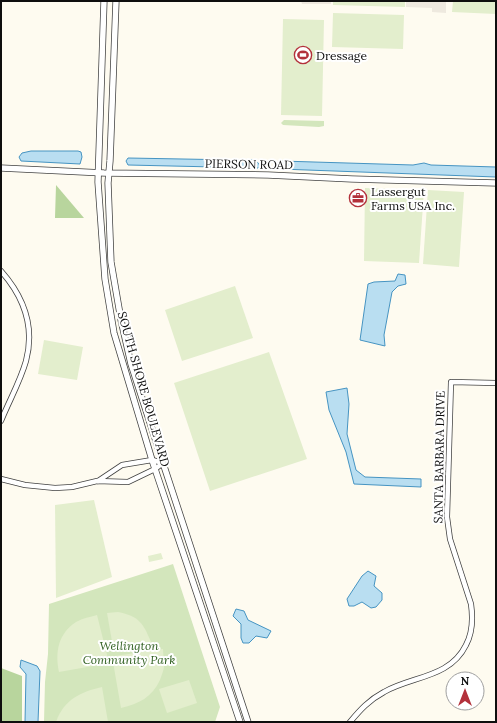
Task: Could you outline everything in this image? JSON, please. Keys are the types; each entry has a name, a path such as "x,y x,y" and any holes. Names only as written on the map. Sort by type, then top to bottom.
{"street":[{"name":"SOUTH SHORE BOULEVARD","path":"104,1 99,200 105,279 114,333 152,460 240,722"},
{"name":"SOUTH SHORE BOULEVARD","path":"116,1 108,183 111,262 121,320 131,364 248,722"},
{"name":"PIERSON ROAD","path":"1,168 99,173 268,175 496,183"},
{"path":"1,271 14,287 22,301 27,316 29,340 24,368 1,421"},
{"name":"SANTA BARBARA DRIVE","path":"350,722 364,705 384,692 396,686 433,674 449,666 459,657 468,642 472,625 471,604 450,539 447,517 451,382 496,383"},
{"path":"97,481 122,465 152,460 163,463"},
{"path":"1,479 25,485 55,488 72,487 97,481 128,482 155,469 163,463"}],"green space":[{"path":"333,1 405,1 405,7 333,5"},
{"path":"453,1 496,1 496,14 452,12"},
{"path":"333,13 404,15 403,49 332,47"},
{"name":"Dressage","path":"283,19 324,20 322,116 281,115"},
{"path":"284,120 324,121 324,126 283,125 281,123"},
{"path":"56,185 84,218 55,218"},
{"path":"365,188 424,190 419,263 364,261"},
{"path":"428,190 464,192 459,267 423,264"},
{"path":"235,286 253,338 182,361 165,310"},
{"path":"44,340 83,347 77,380 38,374"},
{"path":"269,352 307,459 210,491 174,383"},
{"path":"94,500 112,577 56,598 55,505"},
{"path":"161,553 163,559 149,562 148,556"},
{"name":"Wellington Community Park","path":"173,564 220,707 215,722 44,722 49,604"},
{"path":"118,612 136,618 143,625 151,642 120,650 113,647 107,613"},
{"path":"97,615 108,659 104,664 59,672 57,657 59,644 65,632 76,622"},
{"path":"163,649 164,669 157,686 144,699 121,708 113,662 115,656"},
{"path":"1,668 22,676 22,722 1,722"},
{"path":"189,680 197,703 167,713 159,689"},
{"path":"102,687 108,722 56,722 59,714 74,698 87,691"}],"shaded area":[{"path":"301,1 331,1 331,4 302,4"},
{"path":"406,1 446,1 446,13 432,12 432,8 406,7"}],"water":[{"path":"31,151 78,151 81,152 82,157 80,164 21,161 19,157 22,153"},
{"path":"128,158 254,160 260,166 258,168 128,165 126,161"},
{"path":"281,161 413,165 424,163 431,165 496,167 496,177 280,169 276,166 277,163"},
{"path":"398,274 405,275 406,284 398,286 392,292 384,335 385,346 360,340 368,284 374,282 395,281"},
{"path":"347,388 349,404 347,434 356,470 365,477 421,479 421,487 354,484 346,452 329,410 326,392"},
{"path":"368,571 376,576 374,586 382,593 382,600 376,607 371,608 362,602 354,606 349,606 347,599 362,576"},
{"path":"236,609 244,611 248,620 271,631 267,638 256,636 249,643 243,643 241,638 241,624 233,616"},
{"path":"21,660 37,666 40,671 38,722 25,722 26,674 20,667"}],"place":[{"name":"Dressage","path":"303,55"},
{"name":"Lassergut Farms USA Inc.","path":"358,198"}]}
